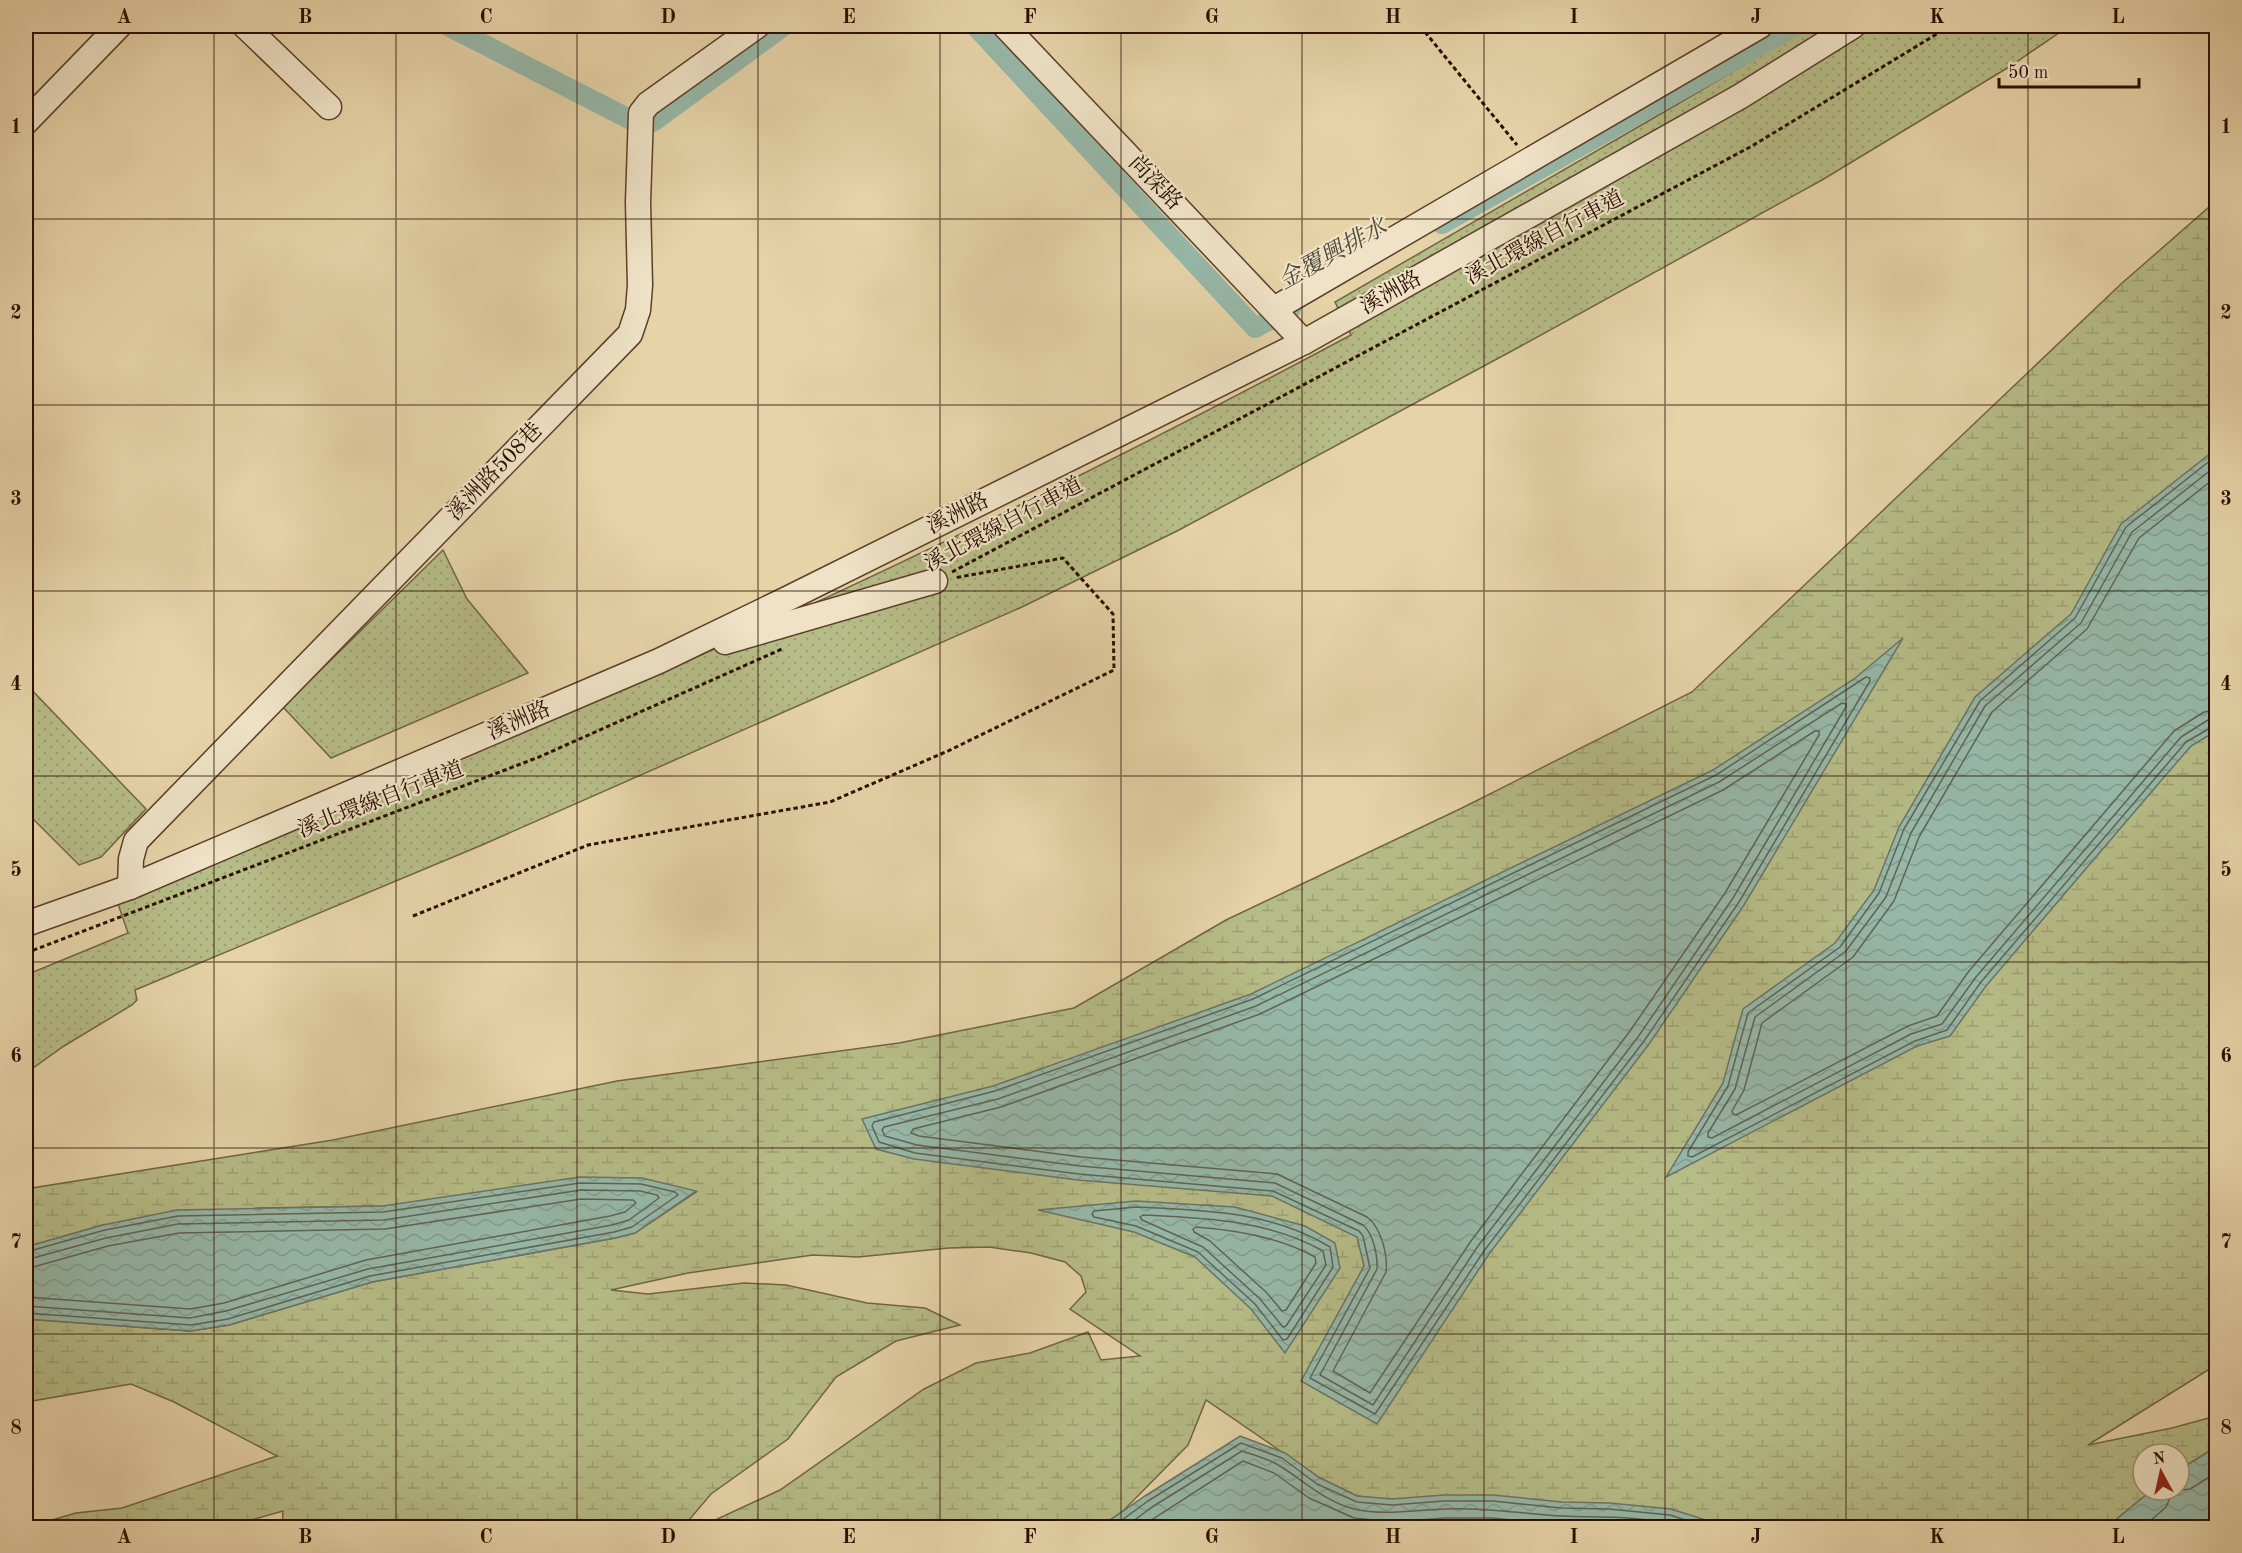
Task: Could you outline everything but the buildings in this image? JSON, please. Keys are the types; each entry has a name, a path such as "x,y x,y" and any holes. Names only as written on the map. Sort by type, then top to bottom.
{"street":[{"path":"30,110 119,26"},
{"path":"244,26 329,107"},
{"name":"溪洲路508巷","path":"130,887 135,841 630,334 638,310 640,285 638,202 641,113 648,104 757,26"},
{"name":"尚深路","path":"1005,26 1304,342"},
{"path":"1274,309 1760,26"},
{"name":"溪洲路","path":"26,924 130,887 659,660 1304,342 1741,96 1853,26"},
{"path":"659,660 934,581"}],"path":[{"name":"溪北環線自行車道","path":"934,581 1752,146 1950,26"},
{"path":"1425,32 1530,160"},
{"path":"413,916 588,845 830,802 948,751 1114,670 1113,614 1063,558 934,581"},
{"name":"溪北環線自行車道","path":"26,953 539,758 785,648"}],"green space":[{"path":"1810,26 2069,26 2009,67 1822,180 1521,346 1179,530 1022,607 482,845 135,990 137,1000 132,1005 64,1046 26,1073 26,975 128,933 117,901 460,759 665,671 925,551 1182,424 1351,335 1335,302"},
{"path":"2216,201 2216,1365 2088,1445 2172,1428 2216,1416 2216,1447 2191,1463 2191,1442 2131,1442 2131,1502 2137,1502 2107,1527 1693,1528 1552,1521 1357,1496 1320,1478 1206,1400 1188,1445 1123,1511 1100,1527 700,1527 780,1490 924,1389 976,1363 1030,1353 1088,1332 1101,1360 1140,1356 1070,1309 1086,1292 1081,1276 1065,1262 1031,1253 989,1247 949,1248 858,1257 813,1255 688,1273 611,1290 648,1294 744,1283 786,1285 867,1303 925,1308 960,1325 896,1341 836,1377 788,1439 711,1494 683,1527 282,1527 283,1511 227,1527 28,1527 76,1513 122,1508 277,1456 174,1402 131,1384 26,1402 26,1319 190,1331 229,1325 372,1282 635,1233 696,1192 383,1206 259,1208 103,1225 26,1247 26,1189 333,1140 617,1081 899,1043 1074,1008 1226,920 1462,808 1692,692 2121,284"},
{"path":"443,550 467,599 528,673 331,758 283,707"},
{"path":"26,684 146,809 101,857 79,865 26,812"}],"water":[{"path":"2216,449 2216,731 2191,746 1986,986 1950,1036 1917,1046 1666,1177 1723,1083 1743,1009 1835,943 1874,890 1899,827 1975,697 2071,614 2121,524"},
{"path":"1903,638 1744,905 1649,1044 1489,1254 1377,1424 1301,1381 1364,1266 1357,1237 1272,1196 1078,1180 914,1159 876,1149 862,1119 993,1086 1251,994 1713,770 1854,679"},
{"path":"580,1177 642,1178 696,1191 635,1233 372,1282 229,1325 191,1331 26,1319 26,1247 103,1225 177,1210 383,1206"},
{"path":"1136,1201 1235,1207 1305,1226 1335,1243 1340,1268 1285,1353 1251,1309 1195,1257 1134,1232 1038,1210"},
{"path":"1240,1436 1285,1453 1320,1478 1357,1496 1392,1499 1444,1495 1493,1495 1562,1502 1610,1503 1671,1509 1728,1527 1100,1527"},
{"path":"2216,1447 2216,1527 2107,1527 2137,1502 2191,1502 2191,1463"}],"waterway":[{"name":"金覆興排水","path":"448,26 637,123 653,122 784,26"},
{"name":"金覆興排水","path":"975,26 1255,328 1291,309"},
{"name":"金覆興排水","path":"1442,224 1795,26"}]}
